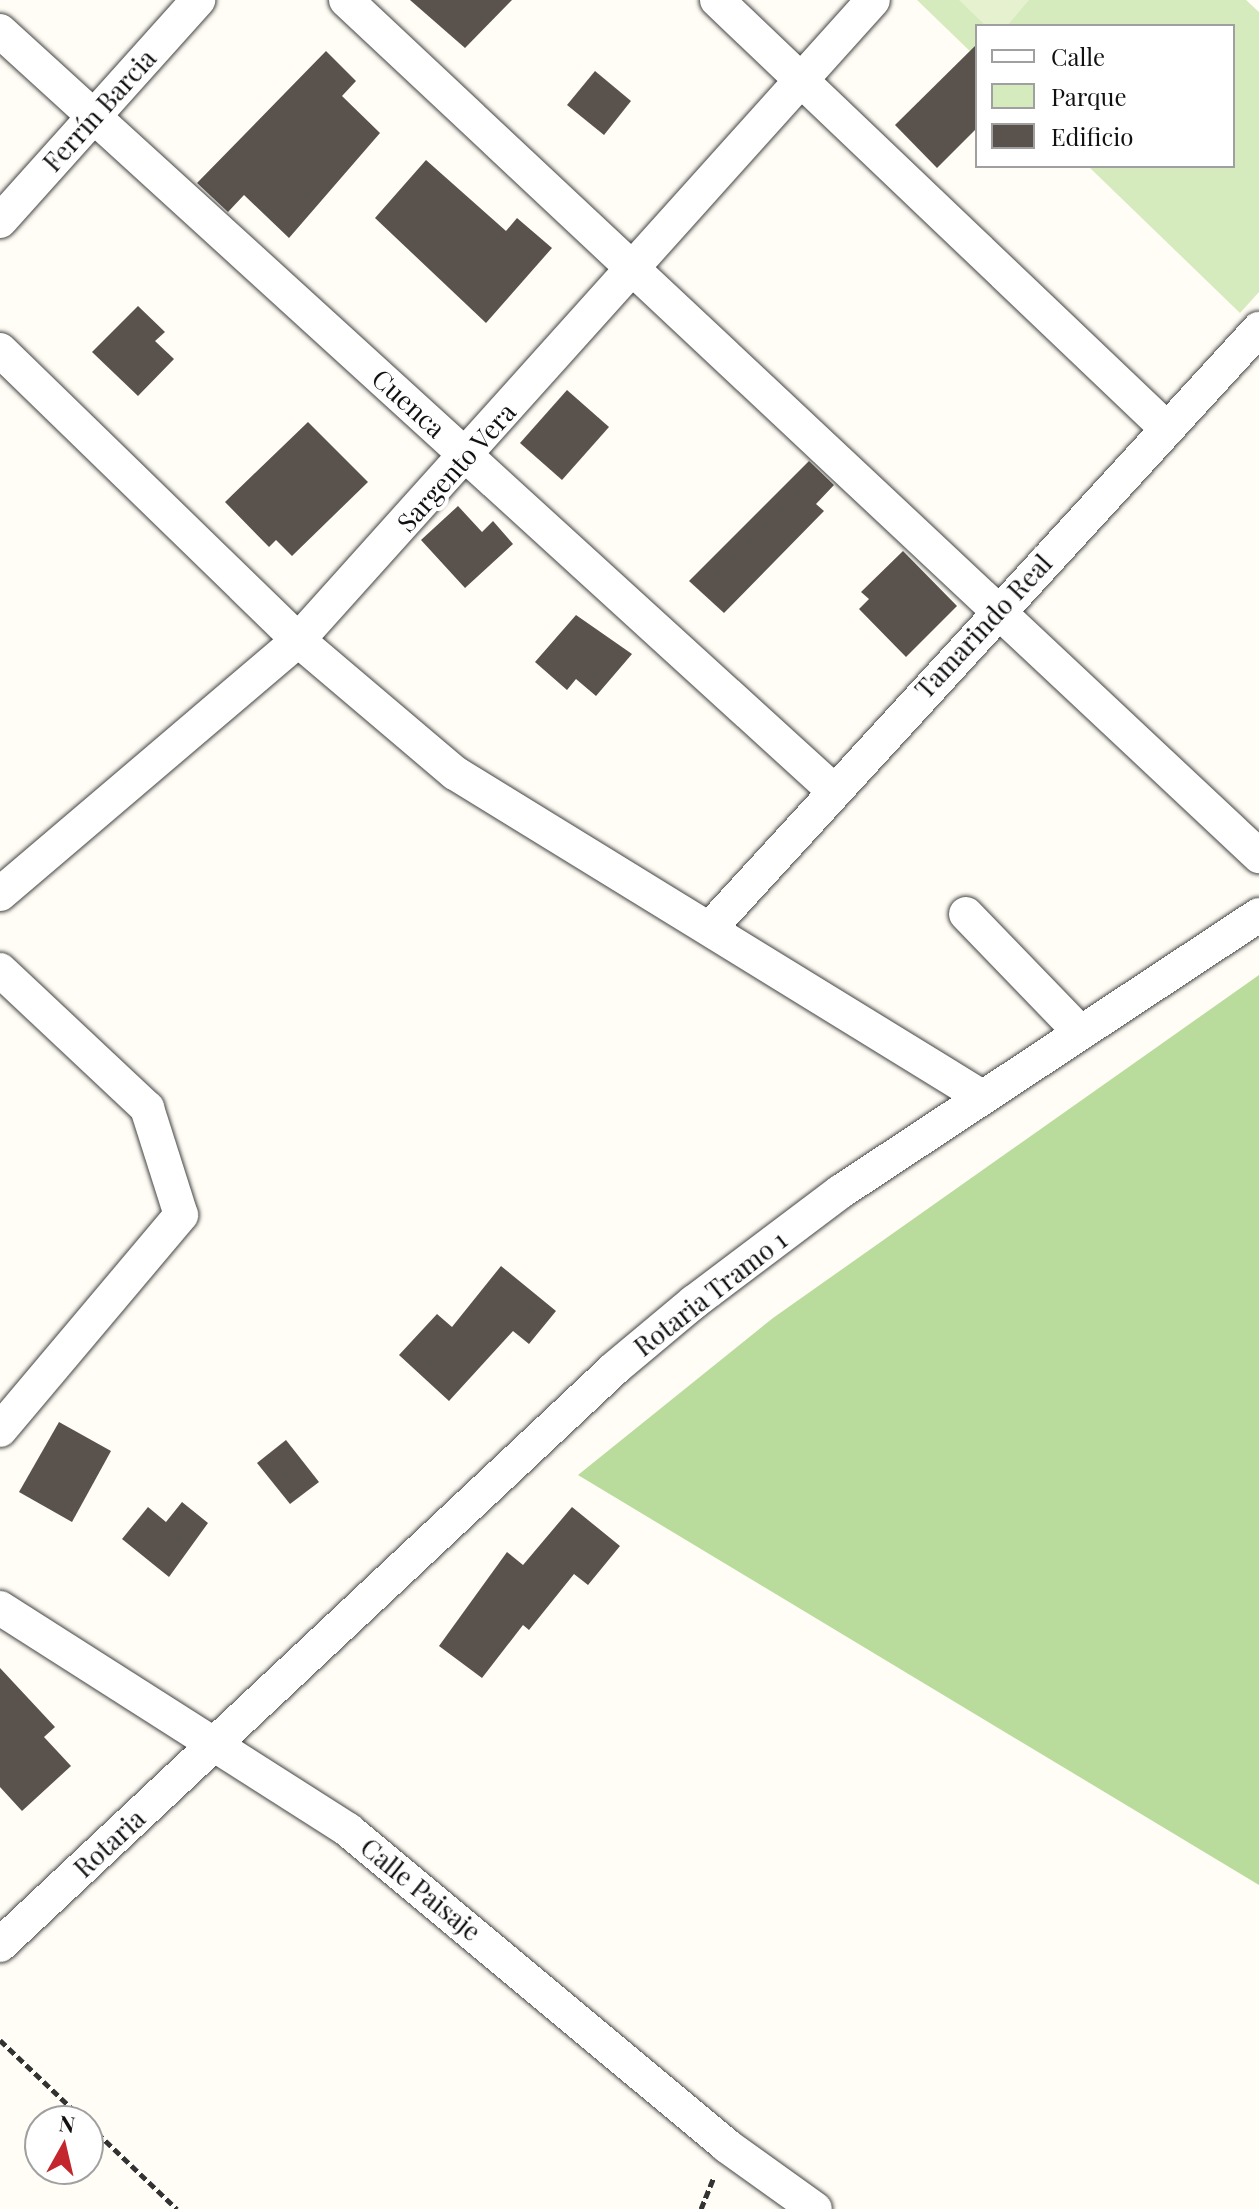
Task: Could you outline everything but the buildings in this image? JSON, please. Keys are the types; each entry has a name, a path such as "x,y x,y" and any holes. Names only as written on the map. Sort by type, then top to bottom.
{"street":[{"name":"Ferrín Barcia","path":"0,221 198,0"},
{"path":"346,0 637,269 1259,856"},
{"path":"717,0 1167,429"},
{"name":"Sargento Vera","path":"0,894 298,640 637,269 873,0"},
{"name":"Cuenca","path":"0,31 832,789"},
{"name":"Tamarindo Real","path":"712,926 832,789 1259,329"},
{"path":"0,350 298,640 455,773 712,926 982,1097"},
{"path":"966,914 1081,1033"},
{"name":"Rotaria Tramo 1","path":"218,1742 615,1368 840,1192 1259,915"},
{"path":"0,970 147,1108 181,1215 0,1430"},
{"name":"Calle Paisaje","path":"0,1608 218,1742 393,1864 727,2146 815,2209"},
{"name":"Rotaria","path":"0,1945 218,1742"}],"path":[{"path":"0,2040 69,2105"},
{"path":"104,2138 177,2209"}],"green space":[{"path":"917,0 1246,0 1259,12 1259,292 1240,313 1090,168 1235,168 1235,24 975,24 975,56"},
{"path":"959,0 1029,0 1009,24 984,24"},
{"path":"1259,975 1259,1885 578,1475 773,1318"}]}
